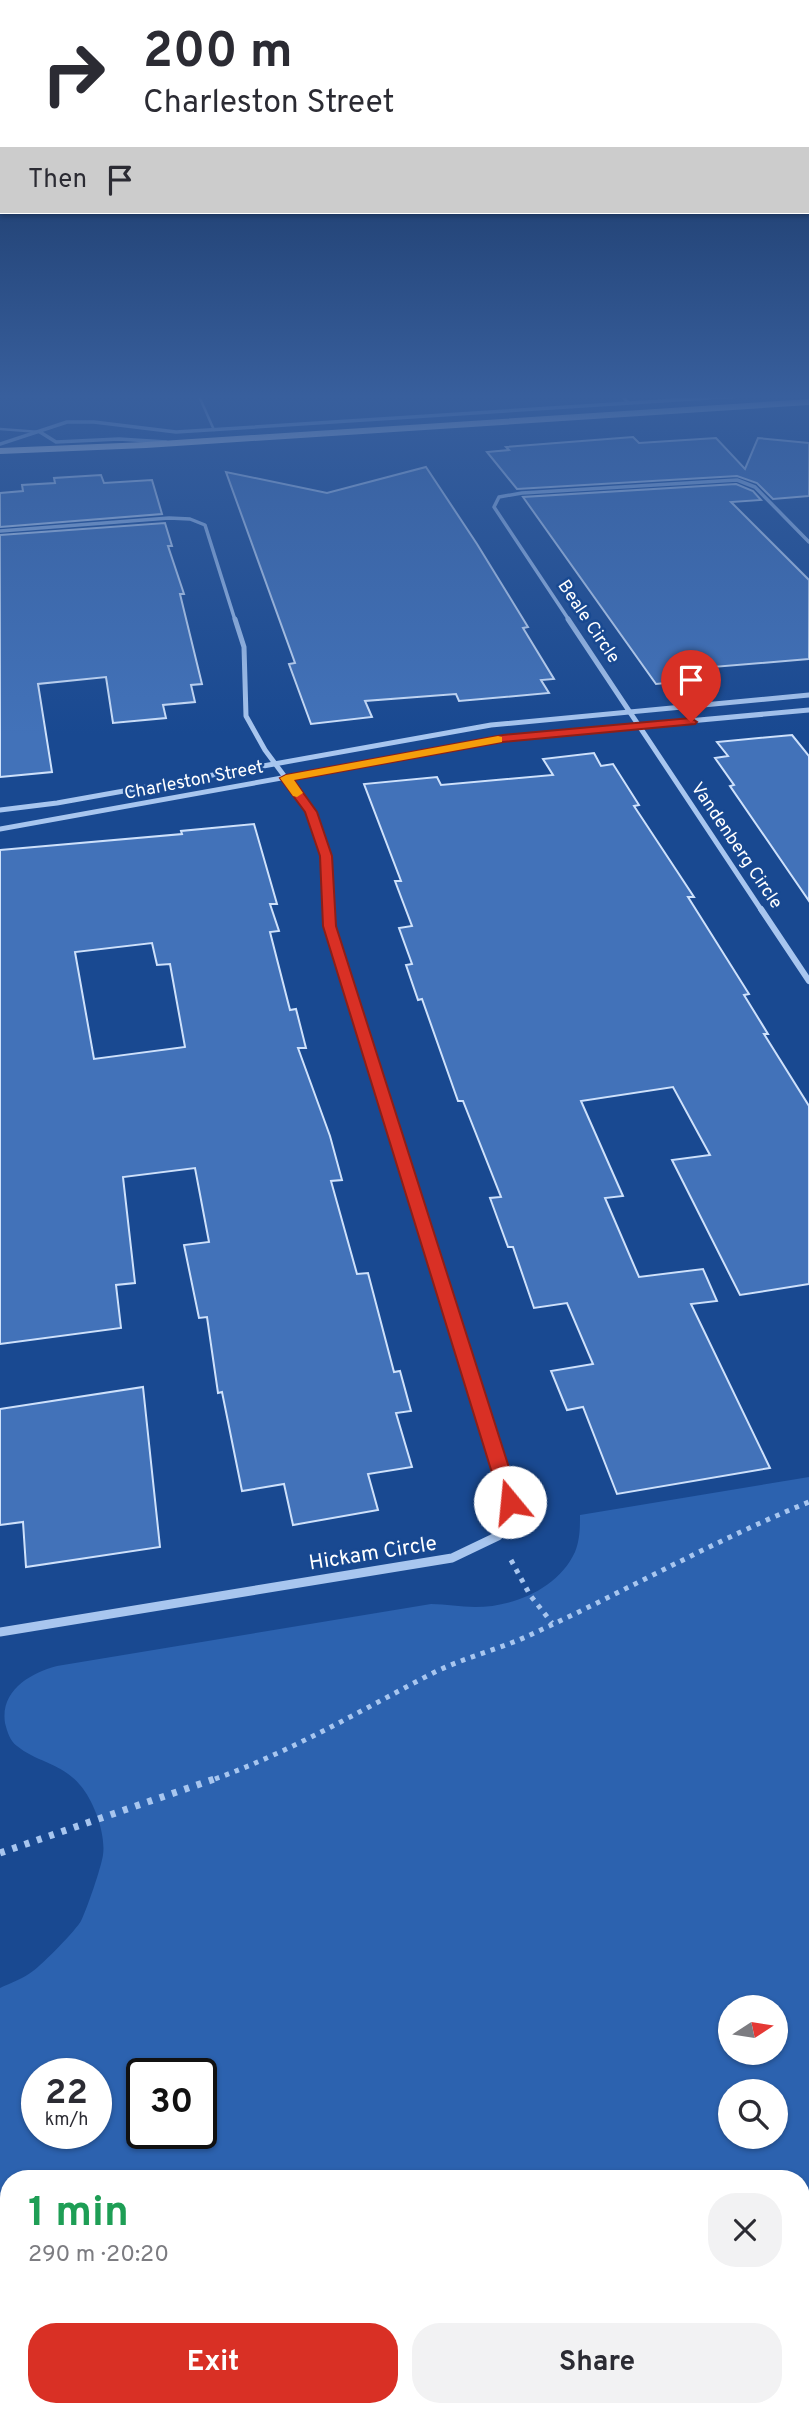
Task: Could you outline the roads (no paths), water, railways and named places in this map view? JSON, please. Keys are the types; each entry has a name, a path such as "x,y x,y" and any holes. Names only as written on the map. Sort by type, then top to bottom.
{"street":[{"name":"Beale Circle","path":"495,509 640,726"},
{"name":"Beale Circle","path":"776,509 809,542"},
{"path":"0,531 169,519 190,519 205,525 244,647 246,716 286,778"},
{"name":"Charleston Street","path":"0,810 57,803 491,725 809,695"},
{"name":"Charleston Street","path":"0,829 503,738 809,710"},
{"name":"Vandenberg Circle","path":"640,726 809,981"},
{"name":"Hickam Circle","path":"0,1632 452,1558 498,1536 510,1502 329,926 326,856 311,812 286,778"}]}
